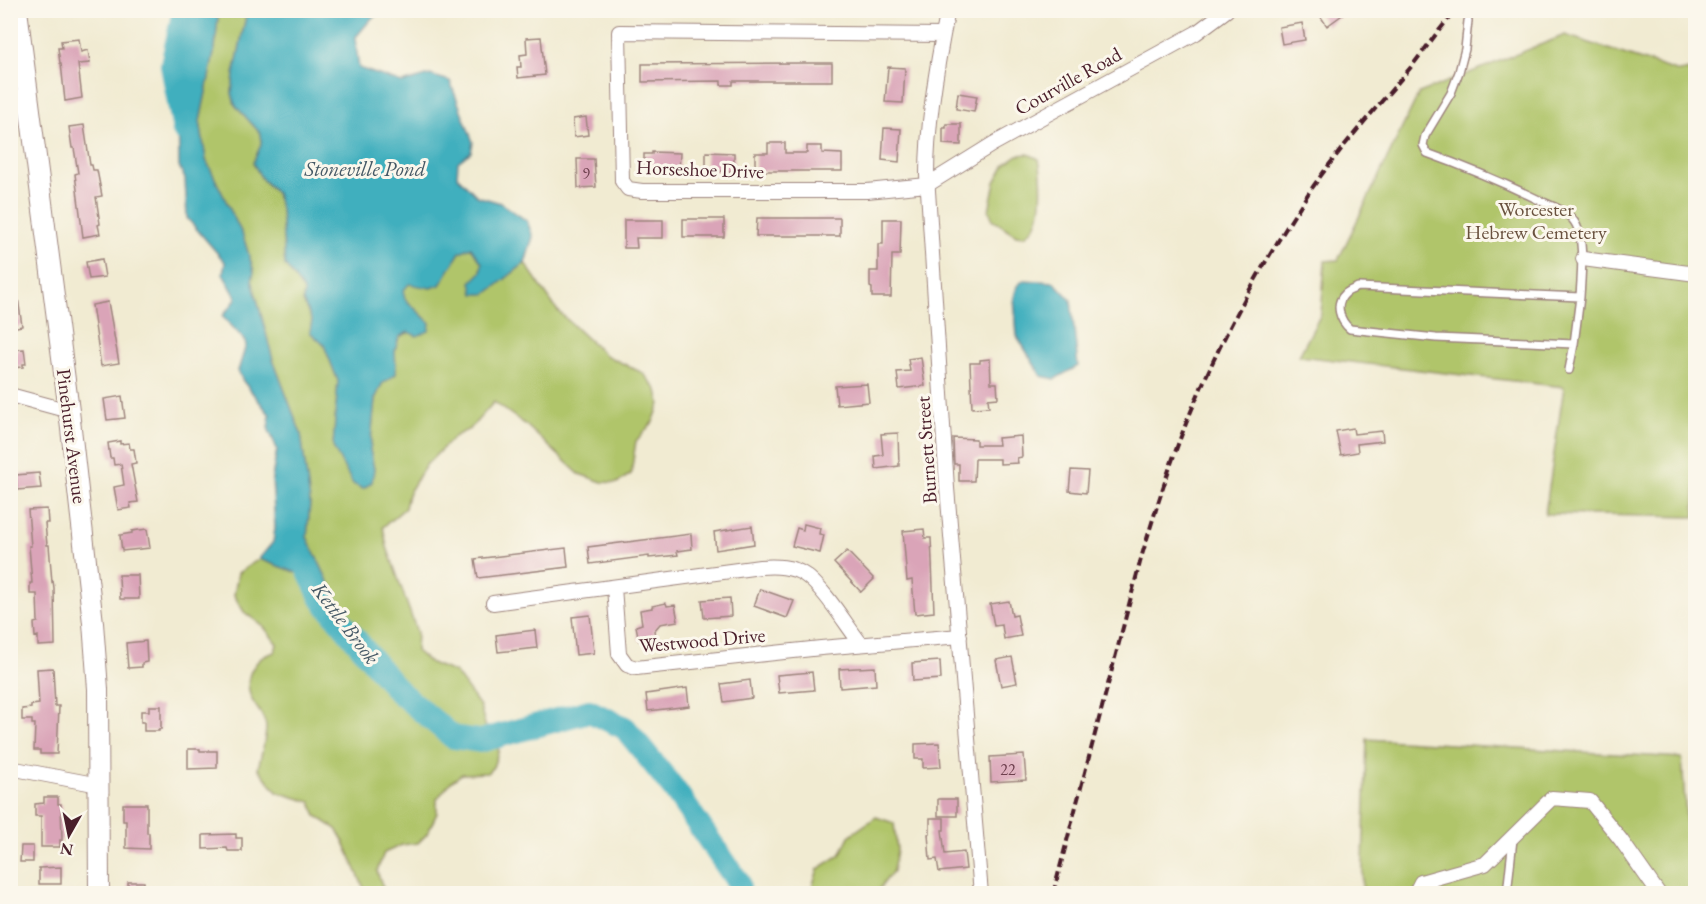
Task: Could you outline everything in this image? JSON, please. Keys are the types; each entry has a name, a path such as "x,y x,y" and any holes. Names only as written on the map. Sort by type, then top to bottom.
{"main road":[{"name":"Pinehurst Avenue","path":"17,10 69,411 93,623 98,689 99,894"}],"street":[{"name":"Burnett Street","path":"948,10 928,143 927,185 947,488 981,890"},
{"name":"Courville Road","path":"927,185 993,144 1196,33 1227,10"},
{"name":"Horseshoe Drive","path":"927,185 867,191 638,191 628,189 622,177 619,32 944,35"},
{"path":"1583,259 1695,274"},
{"path":"10,395 69,411"},
{"path":"493,603 760,567 783,567 799,572 816,584 861,644"},
{"name":"Westwood Drive","path":"614,587 619,654 627,664 636,668 960,636"},
{"path":"10,768 99,785"},
{"path":"1415,894 1421,882 1485,864 1552,798 1590,801 1659,894"}],"lane":[{"path":"1468,21 1465,50 1459,72 1451,93 1425,136 1423,146 1427,153 1505,183 1574,220 1583,259 1569,370"},
{"path":"1574,344 1436,338 1350,329 1343,324 1339,303 1345,293 1358,287 1580,297"},
{"path":"1507,894 1513,836"}],"green space":[{"path":"218,11 247,11 232,93 235,105 261,134 261,145 253,163 262,179 276,193 281,210 285,265 304,291 303,301 312,321 310,332 324,345 338,381 333,447 374,469 370,450 375,399 382,384 396,374 395,350 399,337 430,323 405,299 403,291 409,283 431,288 440,285 460,252 471,247 482,263 481,272 486,294 525,263 557,310 605,355 643,373 657,390 660,404 653,422 636,441 631,474 617,483 602,482 579,474 526,425 494,402 470,429 455,436 426,465 408,494 405,508 383,527 387,547 417,632 416,651 429,662 456,673 480,706 486,728 499,750 493,767 487,773 462,774 451,782 437,799 437,813 427,834 418,843 402,845 384,853 377,871 385,893 366,893 336,829 316,816 311,802 277,792 258,768 266,723 251,698 248,683 256,663 261,658 275,652 277,644 264,627 244,612 234,595 238,573 259,559 297,573 322,599 336,598 307,537 310,502 301,434 273,360 252,280 254,271 243,236 206,160 200,121 215,48"},
{"name":"Worcester Hebrew Cemetery","path":"1565,35 1679,72 1690,70 1695,63 1695,517 1545,514 1564,387 1299,356 1321,314 1325,261 1338,260 1419,93"},
{"path":"1028,154 1039,159 1042,193 1038,219 1025,236 1016,235 993,220 989,210 995,182 1005,164 1018,155"},
{"path":"1367,739 1682,758 1691,893 1362,894"},
{"path":"876,817 894,823 897,850 893,871 876,893 810,893 818,869 840,855 849,836"}],"water":[{"path":"184,11 218,11 215,48 200,121 206,160 243,236 254,272 252,280 273,360 301,434 310,502 307,537 336,598 322,599 297,573 259,559 273,542 275,528 272,478 277,449 268,428 270,415 243,381 238,371 246,345 242,337 223,316 236,297 223,274 225,262 187,218 185,179 179,166 178,104 185,44"},
{"name":"Stoneville Pond","path":"247,11 383,11 372,18 355,38 359,68 402,83 430,75 450,81 473,142 471,152 458,162 457,176 477,196 501,203 527,221 533,237 525,263 486,294 474,294 471,282 481,272 482,263 471,247 460,252 440,285 431,288 409,284 403,291 405,299 430,323 429,331 417,336 408,332 399,337 395,350 396,374 382,384 375,399 370,450 374,469 372,482 363,489 353,484 333,447 338,381 324,345 310,332 312,321 303,301 304,291 285,265 281,210 276,193 262,179 253,163 261,145 261,134 235,105 232,93"},
{"path":"1024,280 1054,282 1071,300 1078,366 1055,379 1041,376 1017,336 1014,298 1017,286"}],"building":[{"path":"1316,10 1349,10 1327,26"},
{"path":"1302,23 1305,40 1282,44 1279,27"},
{"path":"541,37 545,75 518,78 517,67 521,67 520,55 527,54 526,38"},
{"path":"79,39 81,52 88,50 90,63 78,64 82,98 65,101 58,48 62,48 61,41"},
{"path":"832,63 832,81 733,81 733,85 721,85 721,81 642,82 642,64"},
{"path":"888,67 905,68 903,103 885,102"},
{"path":"958,93 977,96 974,112 956,109"},
{"path":"586,117 588,135 574,137 573,119"},
{"path":"946,124 961,124 961,145 943,144 943,128 946,128"},
{"path":"84,125 90,165 93,170 97,170 102,196 96,197 100,234 83,237 75,174 78,173 69,127"},
{"path":"884,128 901,129 899,162 882,160"},
{"path":"768,143 785,143 785,153 807,153 807,146 822,146 822,153 842,154 842,171 755,171 755,153 768,153"},
{"path":"652,152 680,153 679,171 644,168 644,154 652,154"},
{"path":"706,152 734,153 734,171 706,171"},
{"path":"577,159 594,159 596,187 578,188"},
{"path":"757,218 840,218 840,236 756,236"},
{"path":"683,219 724,219 724,237 683,237"},
{"path":"883,219 901,219 900,255 892,255 891,297 872,297 870,271 878,271 878,244 883,244"},
{"path":"624,220 663,220 663,238 636,238 637,248 624,248"},
{"path":"102,259 105,277 89,279 86,262"},
{"path":"10,291 17,291 22,326 12,328 10,326"},
{"path":"108,302 119,363 101,366 92,305"},
{"path":"24,349 26,364 23,364 23,367 10,368 10,350"},
{"path":"921,357 925,386 899,389 897,372 910,371 908,359"},
{"path":"990,359 991,383 997,383 998,398 988,399 989,407 972,408 970,363 980,363 980,360"},
{"path":"867,384 869,402 837,405 835,386"},
{"path":"122,396 125,418 107,420 104,399"},
{"path":"1353,428 1354,434 1382,431 1383,441 1357,444 1358,452 1341,455 1336,431"},
{"path":"898,433 899,466 876,469 875,456 883,455 881,434"},
{"path":"1021,436 1022,457 1017,458 1018,463 1000,464 1000,459 975,459 974,481 959,481 959,464 954,464 953,438 976,439 976,445 999,445 998,438"},
{"path":"120,441 120,444 129,443 130,449 134,449 136,463 131,464 138,502 130,503 131,508 118,510 114,487 124,485 121,464 114,465 113,458 110,458 108,443"},
{"path":"1071,470 1088,471 1086,493 1069,491"},
{"path":"39,473 41,488 17,490 16,475"},
{"path":"47,509 48,523 45,523 54,588 55,645 38,646 34,623 38,622 37,594 30,594 30,583 32,583 28,510"},
{"path":"804,524 820,528 819,534 824,535 820,553 792,546 797,528 803,530"},
{"path":"752,526 754,544 716,550 714,532"},
{"path":"147,529 150,548 122,551 120,535"},
{"path":"924,529 925,538 931,538 934,612 915,614 912,580 907,581 903,531"},
{"path":"691,534 692,549 677,551 678,555 649,558 649,556 590,564 588,547"},
{"path":"566,548 568,567 478,578 475,559"},
{"path":"847,551 874,579 861,592 834,563"},
{"path":"119,575 138,575 139,599 120,599"},
{"path":"760,589 794,601 787,618 754,606"},
{"path":"730,598 731,616 704,618 702,600"},
{"path":"1009,601 1012,616 1017,615 1021,636 1004,639 1002,625 994,626 990,604"},
{"path":"666,603 667,606 675,605 678,621 660,624 654,631 656,638 639,641 636,626 642,624 640,610"},
{"path":"590,615 594,653 576,655 572,617"},
{"path":"535,630 537,648 498,652 496,635"},
{"path":"146,641 147,662 142,663 142,667 128,668 126,643"},
{"path":"1012,657 1017,683 1001,686 996,660"},
{"path":"940,661 941,679 913,681 912,663"},
{"path":"875,667 876,685 840,688 839,669"},
{"path":"53,668 55,706 59,706 57,754 40,754 40,750 34,750 35,724 32,724 32,720 22,720 22,709 39,704 37,669"},
{"path":"812,672 814,690 779,693 777,675"},
{"path":"750,680 752,698 724,702 721,684"},
{"path":"687,688 689,706 648,711 646,694"},
{"path":"149,706 161,706 161,729 159,731 144,731 141,711 149,711"},
{"path":"939,743 941,767 923,768 923,759 915,759 915,744"},
{"path":"188,749 217,751 217,768 188,769"},
{"path":"1024,755 1026,780 991,782 990,757"},
{"path":"44,797 58,797 58,804 61,804 62,840 60,840 60,847 41,847 41,816 35,816 35,804 44,803"},
{"path":"938,799 957,799 957,816 938,816"},
{"path":"123,804 147,804 149,849 126,848 126,821 123,821"},
{"path":"930,818 944,818 944,830 942,830 945,854 964,852 966,869 939,872 937,859 930,860 928,834 930,834"},
{"path":"236,834 236,838 242,838 242,851 228,851 227,848 203,849 203,835"},
{"path":"21,846 33,846 33,862 20,862"},
{"path":"61,867 61,884 39,884 39,868"},
{"path":"128,882 144,882 144,894 128,894"}],"waterway":[{"name":"Kettle Brook","path":"184,10 172,65 184,130"},
{"name":"Kettle Brook","path":"308,570 322,599 398,691 453,737 480,741 589,711 625,728 674,789 738,882 740,894"}],"railway":[{"path":"1053,894 1142,555 1171,463 1204,381 1245,299 1308,194 1345,145 1456,10"}]}
